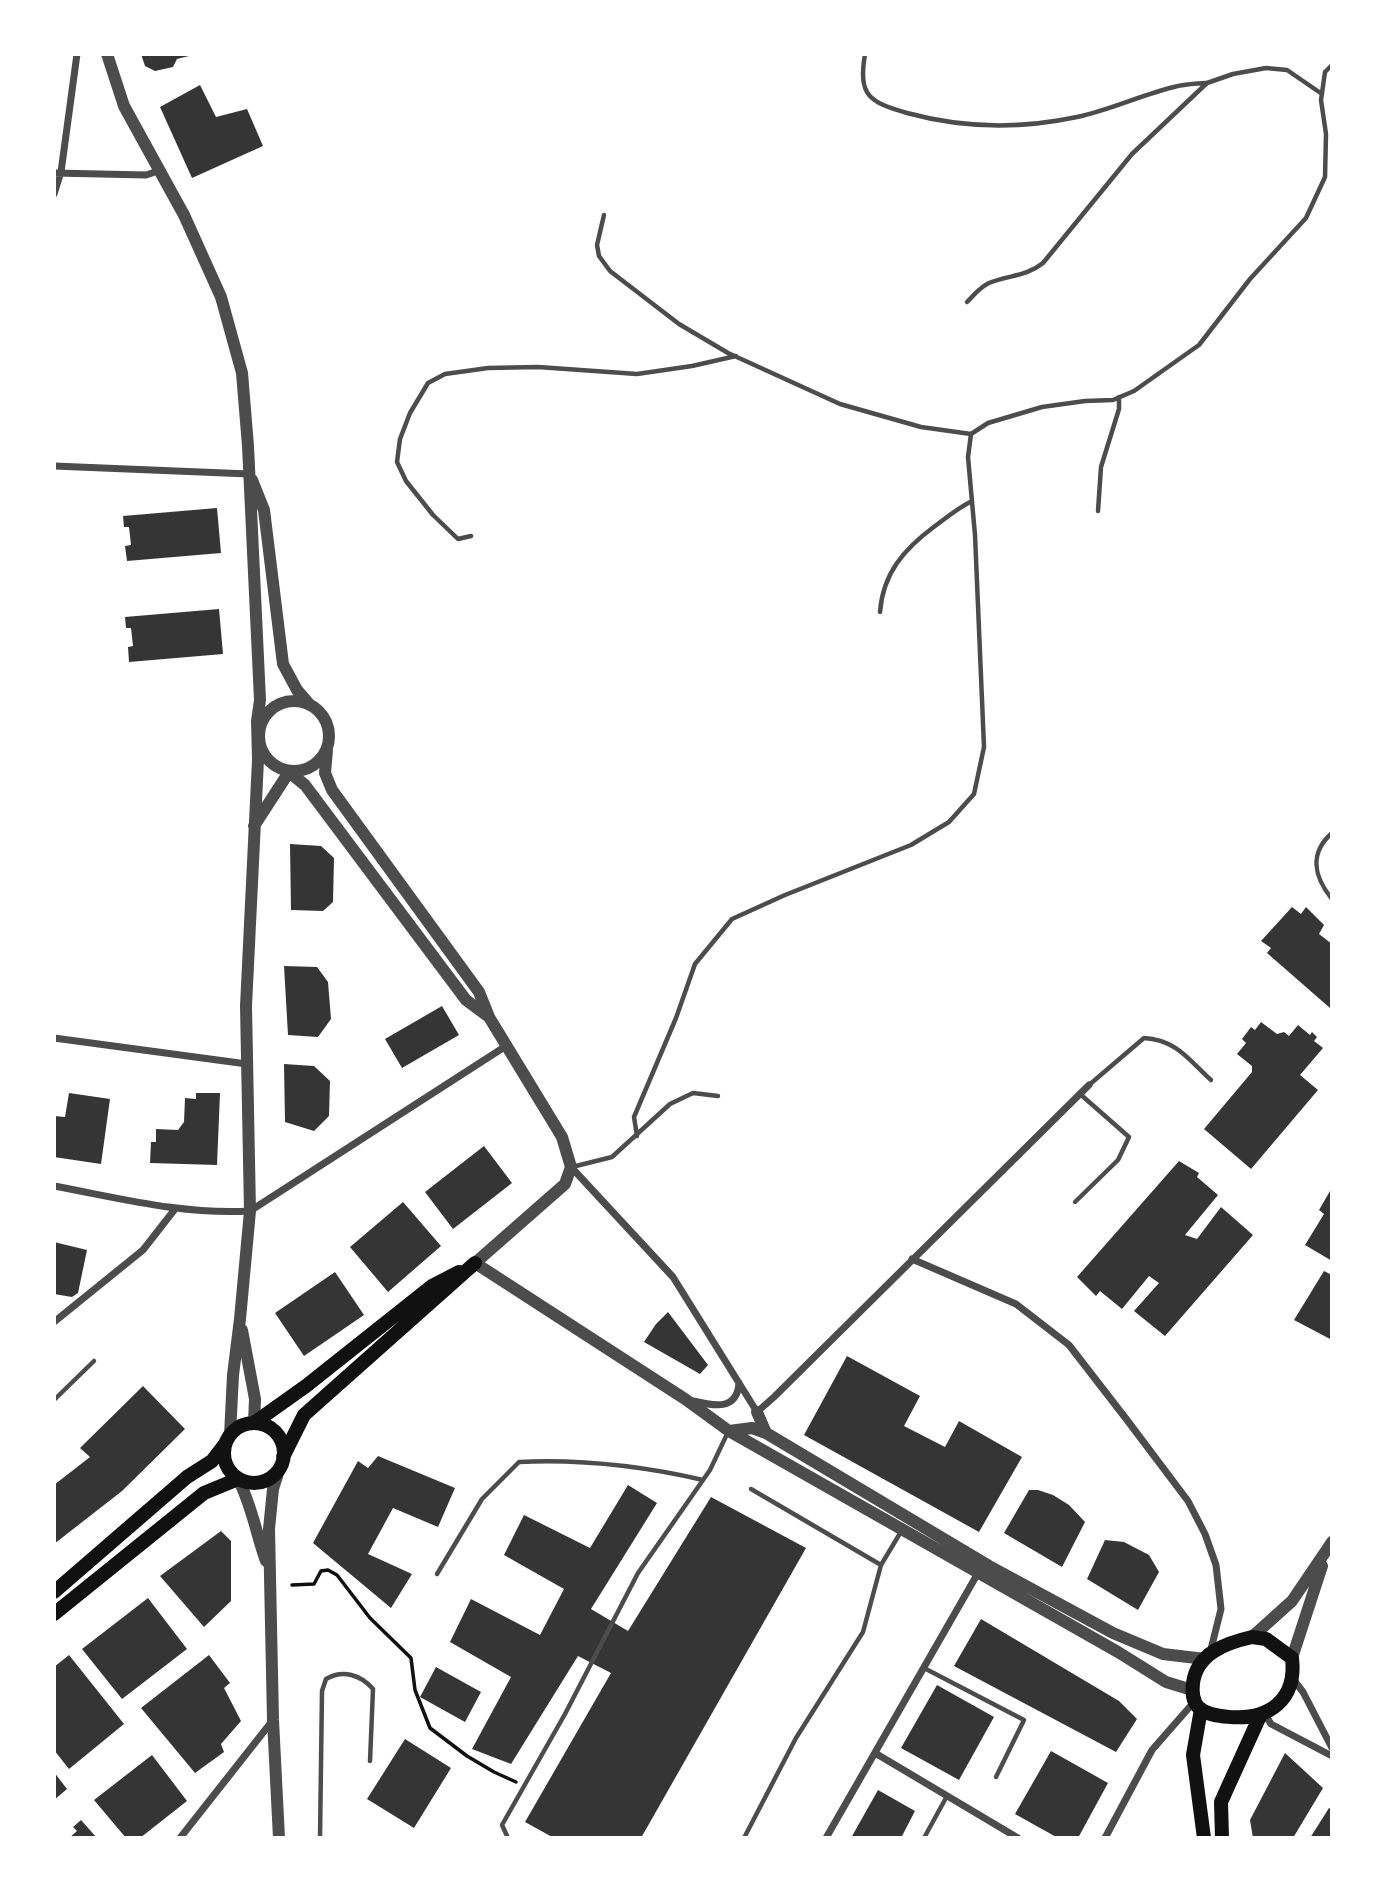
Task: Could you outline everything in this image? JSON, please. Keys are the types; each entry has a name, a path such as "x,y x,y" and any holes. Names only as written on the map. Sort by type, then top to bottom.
{"main road":[{"path":"54,1592 187,1478 212,1461 236,1429 254,1423 306,1386 432,1286 475,1263"},
{"path":"227,1440 226,1464 231,1473 247,1483 267,1480 282,1462 304,1415 475,1263"},
{"path":"254,1423 264,1425 279,1437 282,1462"},
{"path":"54,1614 205,1493 239,1479"},
{"path":"1196,1700 1215,1715 1239,1717 1262,1714 1278,1706 1290,1688 1292,1658 1266,1639 1252,1637 1228,1643 1208,1656 1194,1671 1196,1700 1193,1755 1204,1838"},
{"path":"1222,1838 1221,1802 1262,1714"}],"street":[{"path":"54,194 77,54"},
{"path":"107,54 124,106 161,170 221,297 242,373 260,700 257,721 262,751 268,761 289,772 304,785 466,1000 489,1017"},
{"path":"57,173 146,175 161,170"},
{"path":"54,466 249,474"},
{"path":"249,474 264,510 283,664 297,690 309,704"},
{"path":"227,1440 250,1210 246,1006 259,740 263,719 278,705 298,701 318,709 328,727 330,739 325,773 332,790 480,992 489,1017 562,1137 571,1167 673,1277 740,1383 766,1433"},
{"path":"254,826 289,772 311,768 327,750"},
{"path":"54,1038 247,1064"},
{"path":"54,1186 175,1209 228,1212 250,1210 506,1046"},
{"path":"757,1412 1090,1085"},
{"path":"571,1167 565,1184 475,1263 685,1399 729,1431 1118,1652 1196,1700 1152,1750 1105,1838"},
{"path":"54,1322 143,1250 175,1209"},
{"path":"729,1431 752,1428 766,1433 989,1566 1113,1633 1163,1654 1208,1656 1221,1609 1216,1565 1205,1534 1188,1501 1069,1345 1016,1304 912,1259"},
{"path":"240,1319 255,1399 254,1423"},
{"path":"685,1399 723,1404 734,1400 740,1383"},
{"path":"279,1838 272,1720 269,1529 273,1489 282,1462"},
{"path":"239,1479 249,1499 254,1525 271,1575"},
{"path":"1252,1637 1292,1601 1329,1547"},
{"path":"1292,1658 1329,1547"},
{"path":"826,1838 978,1573"},
{"path":"1292,1678 1303,1692 1332,1748"},
{"path":"1262,1714 1271,1724 1332,1756"},
{"path":"180,1838 272,1720"},
{"path":"875,1753 1018,1838"}],"lane":[{"path":"865,54 861,76 871,98 888,107 921,117 971,125 1013,125 1077,117 1176,86 1207,83 1233,74 1266,68 1287,70 1321,94"},
{"path":"604,215 597,245 599,256 610,271 680,324 736,356 840,404 921,427 971,434 988,423 1042,407 1113,400 1134,391 1199,345 1250,279 1306,218 1325,177 1326,134 1321,94 1325,72 1332,65"},
{"path":"967,302 978,290 990,283 1032,272 1043,263 1132,154 1207,83"},
{"path":"471,536 458,539 433,514 406,481 397,462 400,439 410,413 429,383 445,374 488,368 538,367 637,374 736,356"},
{"path":"1098,511 1101,467 1119,409 1119,397"},
{"path":"637,1136 634,1117 676,1018 695,964 732,919 911,845 949,822 974,794 984,747 968,457 971,434"},
{"path":"880,612 881,595 887,576 901,555 920,537 961,506 972,501"},
{"path":"1332,833 1321,843 1317,865 1320,884 1332,899"},
{"path":"1090,1085 1144,1038 1161,1039 1176,1048 1211,1080"},
{"path":"571,1167 612,1157 670,1104 693,1093 718,1096"},
{"path":"1075,1202 1118,1160 1129,1137 1080,1094"},
{"path":"54,1400 94,1361"},
{"path":"508,1838 502,1825 565,1714 638,1573 703,1480 729,1431"},
{"path":"437,1574 482,1499 519,1462 558,1460 649,1468 703,1480"},
{"path":"751,1489 881,1565"},
{"path":"744,1838 796,1738 863,1632 881,1565 902,1529"},
{"path":"923,1668 1024,1720 996,1777"},
{"path":"320,1838 322,1691 326,1679 332,1676 341,1673 365,1680 373,1689 370,1761"},
{"path":"926,1837 947,1796"}],"path":[{"path":"292,1585 314,1584 321,1571 328,1570 337,1575 370,1618 411,1658 415,1690 430,1728 485,1767 524,1785"}],"building":[{"path":"141,54 193,55 177,59 173,67 155,71 145,66"},
{"path":"200,85 216,117 247,109 263,146 192,178 160,107"},
{"path":"217,508 221,553 127,561 125,546 131,545 129,527 124,527 123,516"},
{"path":"219,609 223,654 129,662 128,647 133,646 131,628 126,628 125,617"},
{"path":"290,844 321,846 334,858 333,902 323,911 291,910"},
{"path":"1292,907 1301,914 1306,907 1324,925 1319,934 1332,944 1330,1008 1267,953 1271,948 1261,941"},
{"path":"284,966 317,967 328,982 331,1019 318,1037 288,1035"},
{"path":"442,1006 459,1035 402,1068 385,1039"},
{"path":"1261,1022 1277,1034 1284,1032 1289,1036 1298,1025 1310,1035 1312,1032 1317,1037 1314,1041 1323,1048 1300,1075 1318,1090 1251,1169 1204,1129 1252,1072 1252,1066 1237,1054 1246,1043 1242,1039 1251,1027 1255,1030"},
{"path":"284,1064 314,1066 330,1081 329,1116 314,1131 285,1122"},
{"path":"69,1093 110,1099 101,1164 54,1157 54,1116 65,1117"},
{"path":"196,1093 220,1093 217,1165 150,1163 151,1142 156,1142 156,1129 178,1130 184,1122 185,1098 196,1099"},
{"path":"484,1146 512,1183 453,1229 425,1192"},
{"path":"1179,1161 1199,1173 1197,1177 1218,1195 1185,1235 1197,1239 1221,1207 1253,1235 1165,1336 1134,1311 1159,1283 1149,1276 1122,1309 1100,1291 1096,1296 1077,1277"},
{"path":"1330,1191 1332,1261 1305,1245 1324,1214 1319,1210"},
{"path":"403,1202 441,1246 388,1292 350,1247"},
{"path":"54,1242 87,1250 78,1293 72,1297 54,1294"},
{"path":"1324,1271 1330,1274 1332,1272 1332,1340 1294,1320"},
{"path":"335,1272 364,1315 304,1356 275,1313"},
{"path":"668,1312 708,1365 700,1374 644,1342"},
{"path":"847,1356 920,1396 904,1426 945,1447 959,1421 1022,1457 979,1532 804,1435"},
{"path":"143,1386 185,1429 122,1491 54,1544 54,1485 90,1457 80,1448"},
{"path":"378,1456 455,1488 438,1527 393,1508 368,1554 412,1574 391,1608 313,1543 358,1461 368,1468"},
{"path":"628,1485 657,1503 591,1609 628,1631 711,1497 806,1548 641,1838 554,1838 525,1822 611,1673 578,1656 511,1764 472,1749 511,1677 450,1642 471,1599 540,1635 564,1589 504,1555 524,1515 590,1548"},
{"path":"1029,1490 1053,1495 1069,1505 1085,1522 1062,1567 1004,1533"},
{"path":"221,1531 231,1541 231,1601 204,1627 160,1576"},
{"path":"1105,1540 1124,1542 1149,1555 1159,1572 1138,1610 1087,1579"},
{"path":"148,1598 187,1649 122,1699 82,1649"},
{"path":"981,1619 1119,1701 1137,1719 1116,1752 954,1666"},
{"path":"69,1655 124,1724 69,1769 54,1750 54,1667"},
{"path":"209,1655 230,1683 224,1688 241,1721 221,1744 224,1752 195,1773 141,1708"},
{"path":"436,1667 481,1692 465,1722 420,1697"},
{"path":"937,1685 994,1717 959,1780 901,1748"},
{"path":"405,1739 451,1768 414,1828 367,1799"},
{"path":"1051,1751 1108,1783 1078,1838 1058,1838 1015,1814"},
{"path":"1285,1753 1323,1788 1293,1838 1253,1838 1250,1820"},
{"path":"152,1755 187,1801 140,1838 126,1838 94,1800"},
{"path":"54,1772 67,1789 54,1800"},
{"path":"878,1790 915,1811 901,1838 851,1838"},
{"path":"1329,1808 1332,1809 1332,1838 1310,1838"},
{"path":"81,1820 97,1838 69,1838 77,1831 73,1827"}]}
